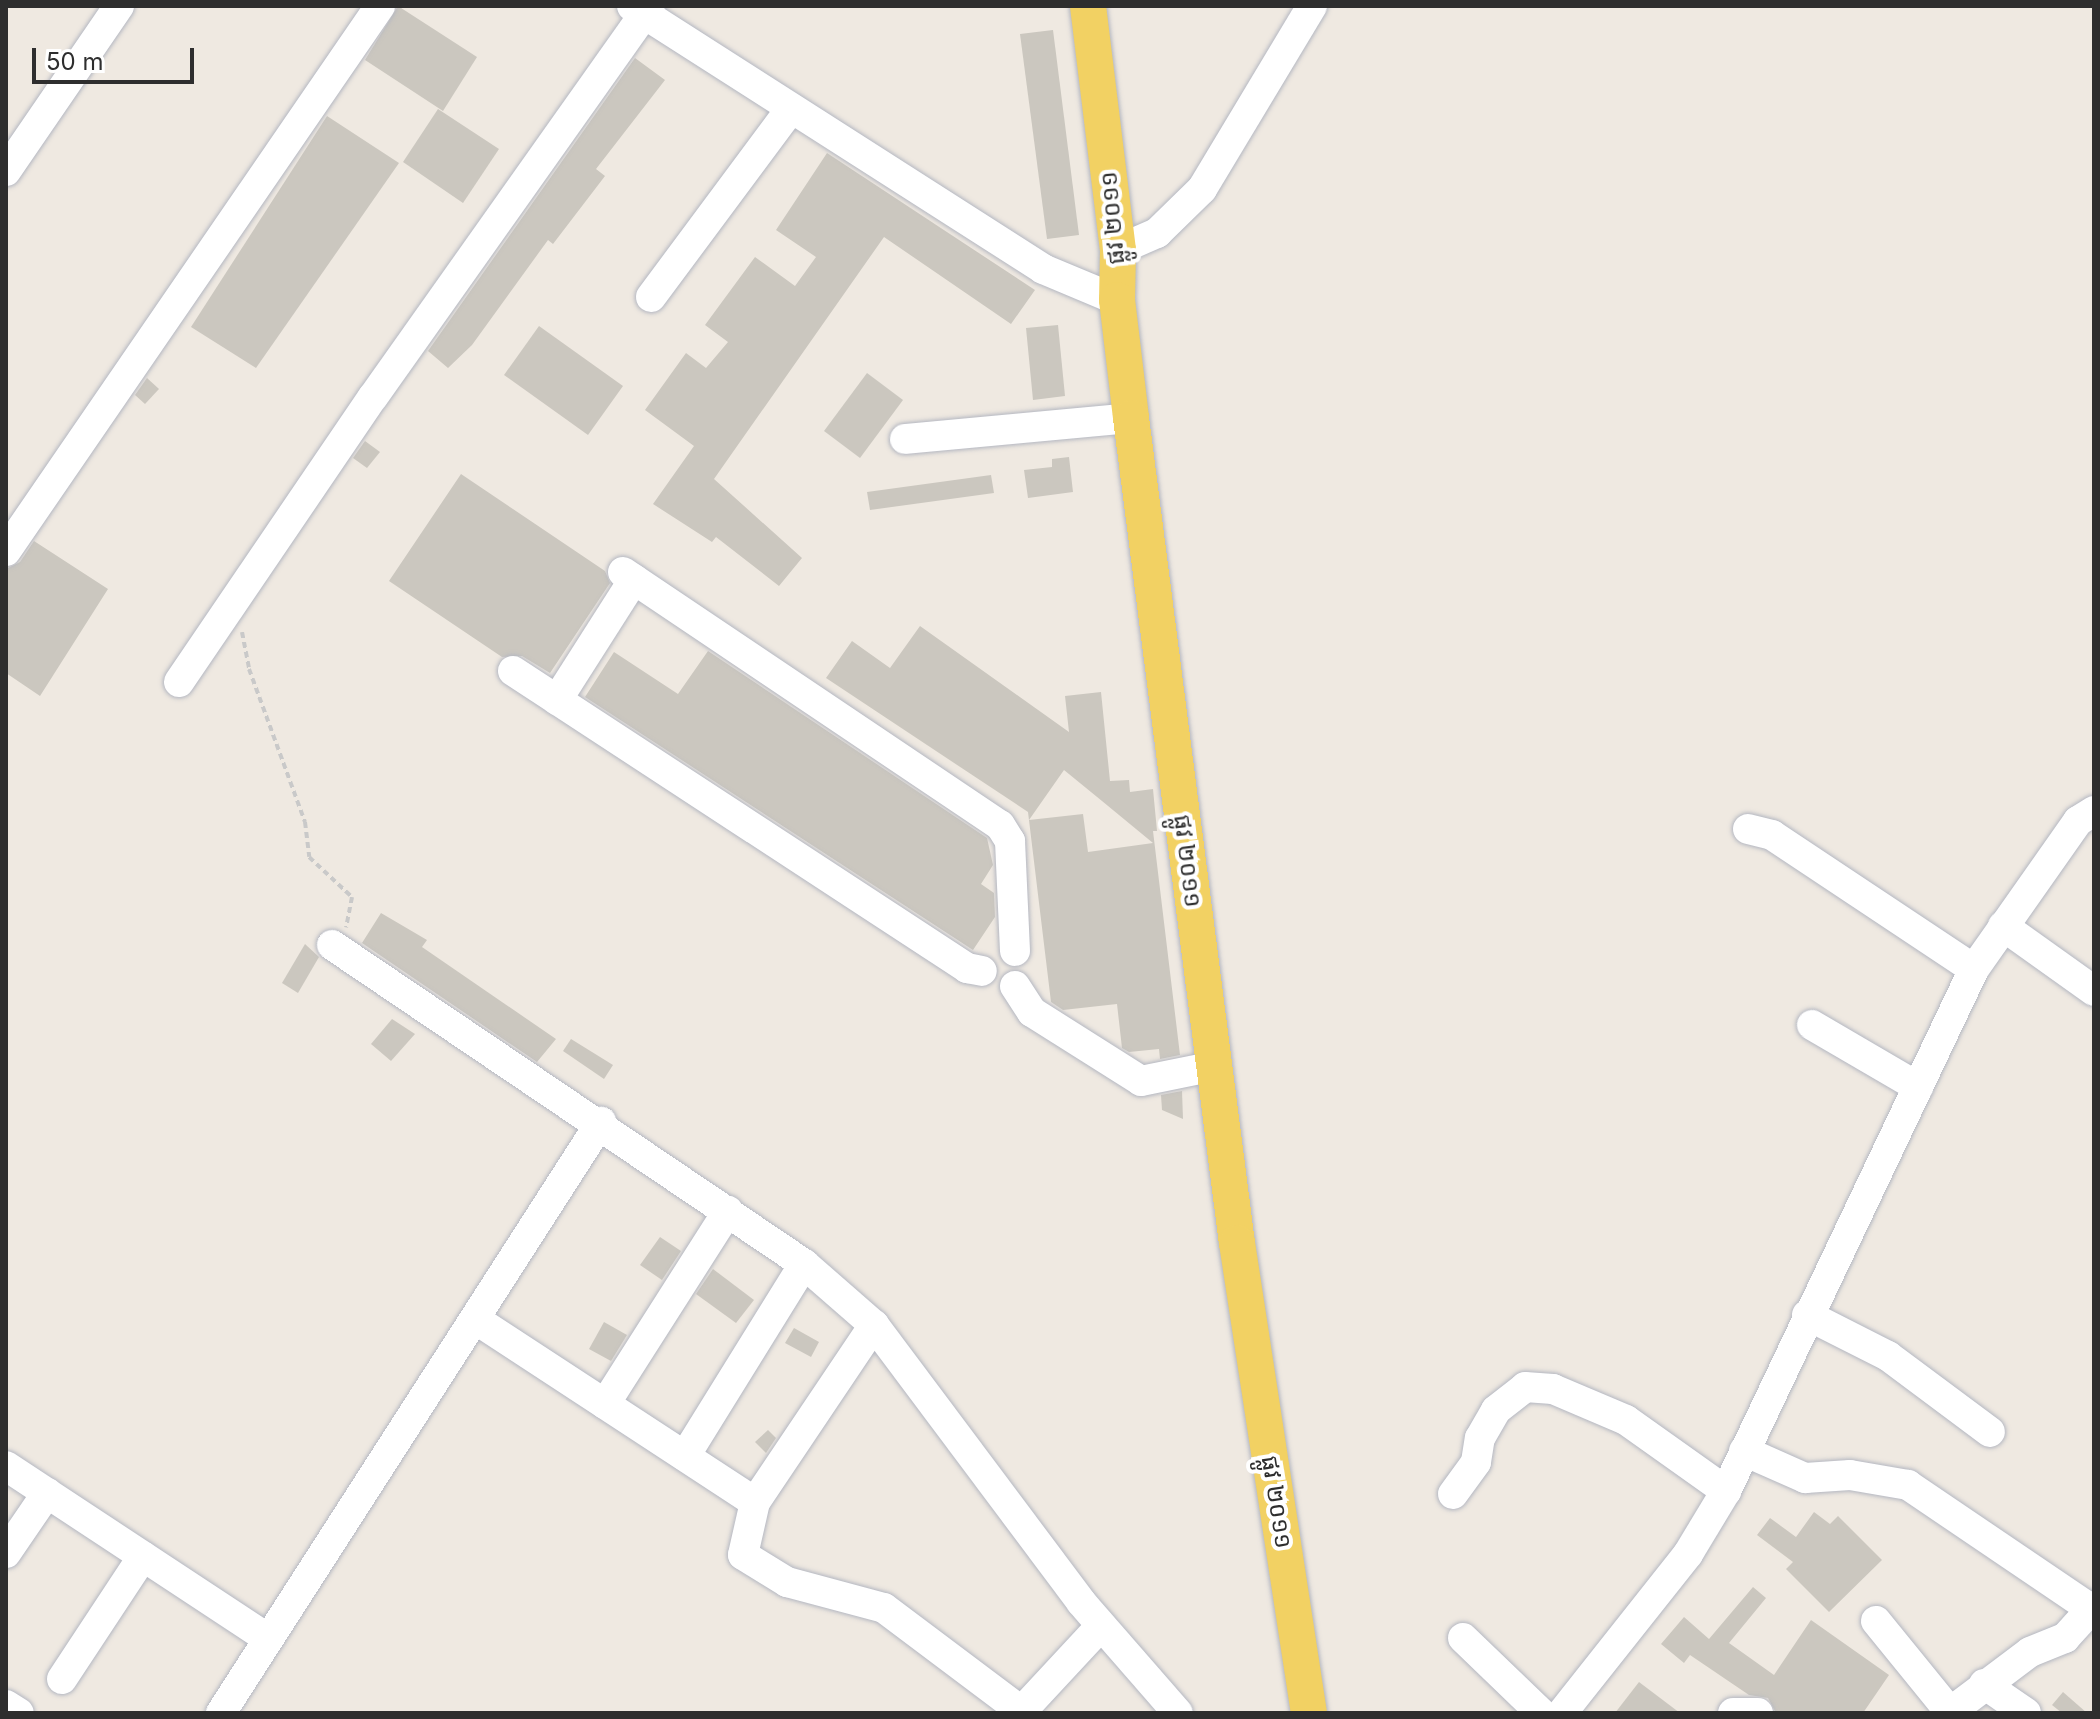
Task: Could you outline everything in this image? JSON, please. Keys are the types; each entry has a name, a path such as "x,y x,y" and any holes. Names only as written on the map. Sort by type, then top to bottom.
{"main road":[{"name":"ផ្លូវ ២០១១","path":"1088,6 1118,250 1117,300 1131,418 1215,1066 1309,1713"}],"street":[{"path":"6,171 119,6"},
{"path":"6,551 380,6"},
{"path":"1118,250 1157,233 1202,189 1312,6"},
{"path":"179,682 642,9 790,110 1043,269 1117,300"},
{"path":"651,297 790,110"},
{"path":"905,439 1131,418"},
{"path":"557,700 628,576 1000,825 1010,841 1015,951 1024,968 1015,986"},
{"path":"513,671 967,968 982,971 995,987 1015,986"},
{"path":"1562,1713 1688,1554 1726,1491 1974,969 2078,821 2094,811"},
{"path":"1748,829 1772,835 1974,969"},
{"path":"2003,926 2094,991"},
{"path":"335,946 601,1122 804,1264 874,1325 1100,1627 1178,1713"},
{"path":"982,971 985,957 995,948 1015,951"},
{"path":"1015,986 1032,1012 1141,1081 1215,1066"},
{"path":"1812,1025 1918,1087"},
{"path":"221,1713 601,1122"},
{"path":"605,1404 728,1211"},
{"path":"685,1456 804,1264"},
{"path":"1807,1315 1888,1356 1990,1432"},
{"path":"475,1319 755,1502"},
{"path":"874,1325 755,1502 742,1550 748,1563 810,1591 884,1608 1020,1712 1100,1627"},
{"path":"1453,1494 1476,1462 1480,1438 1496,1410 1525,1387 1553,1389 1626,1420 1726,1491"},
{"path":"1744,1451 1805,1478 1850,1475 1908,1485 2093,1609 2065,1638 2030,1652 1949,1713 1876,1621"},
{"path":"6,1466 268,1639"},
{"path":"6,1553 47,1493"},
{"path":"62,1679 143,1556"},
{"path":"1463,1638 1541,1713"},
{"path":"1984,1684 2026,1713"},
{"path":"6,1705 19,1713"},
{"path":"1733,1713 1758,1713"}],"path":[{"path":"236,596 249,669 293,783 309,857 352,897 335,946"}],"building":[{"path":"398,6 477,57 443,111 365,60"},
{"path":"1053,30 1079,235 1047,239 1020,34"},
{"path":"635,58 665,80 596,169 605,176 553,244 548,240 472,345 448,368 428,351"},
{"path":"438,109 499,149 463,203 403,162"},
{"path":"327,116 399,163 256,368 191,327"},
{"path":"827,153 1035,290 1011,324 884,237 714,479 802,558 779,586 716,537 712,542 653,504 694,446 645,410 686,353 706,368 728,342 705,325 755,257 795,286 816,257 776,230"},
{"path":"1058,325 1065,396 1033,400 1026,328"},
{"path":"539,326 623,386 588,435 504,375"},
{"path":"867,373 903,400 860,458 824,431"},
{"path":"147,378 159,389 145,404 135,395"},
{"path":"365,441 380,452 367,468 353,458"},
{"path":"1069,457 1073,492 1028,498 1024,470 1052,467 1052,459"},
{"path":"461,474 605,571 610,583 550,673 522,656 502,657 389,581"},
{"path":"991,475 994,493 870,510 867,492"},
{"path":"34,541 108,589 40,696 6,673 6,569 20,562"},
{"path":"920,626 1069,732 1065,696 1101,692 1110,781 1129,780 1130,792 1153,789 1157,831 1153,831 1180,1055 1160,1059 1159,1049 1129,1052 1122,1048 1117,1004 1063,1010 1051,1002 1028,812 826,678 852,641 890,668","holes":["1064,770 1153,843 1088,852 1083,814 1029,820"]},
{"path":"708,651 987,838 993,865 981,884 994,893 995,917 973,950 585,697 614,652 678,694"},
{"path":"381,913 427,940 422,947 556,1039 537,1062 362,943"},
{"path":"305,944 319,957 298,993 282,983"},
{"path":"392,1019 415,1034 391,1061 371,1044"},
{"path":"571,1039 613,1065 604,1079 563,1051"},
{"path":"1182,1091 1183,1119 1162,1110 1161,1095"},
{"path":"660,1237 681,1251 662,1280 640,1265"},
{"path":"713,1269 754,1300 736,1323 696,1294"},
{"path":"604,1322 627,1335 611,1361 589,1349"},
{"path":"794,1328 819,1342 811,1357 785,1343"},
{"path":"768,1430 776,1438 766,1453 755,1442"},
{"path":"1814,1512 1830,1524 1838,1516 1882,1560 1829,1612 1786,1569 1793,1562 1757,1535 1770,1518 1796,1537"},
{"path":"1753,1587 1766,1598 1729,1643 1774,1675 1811,1620 1889,1675 1863,1713 1776,1713 1768,1698 1749,1695 1690,1655 1684,1663 1661,1644 1684,1617 1709,1639"},
{"path":"1639,1682 1680,1713 1615,1713"},
{"path":"2063,1692 2087,1713 2062,1713 2052,1705"}]}
